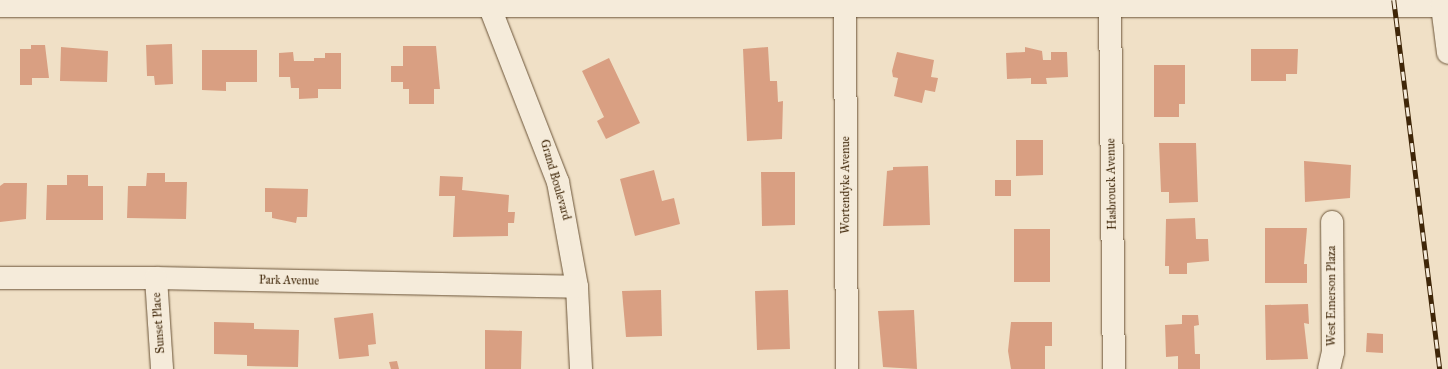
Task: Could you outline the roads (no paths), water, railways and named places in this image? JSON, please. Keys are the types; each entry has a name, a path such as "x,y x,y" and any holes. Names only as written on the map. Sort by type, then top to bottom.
{"street":[{"path":"0,6 488,3 1110,3 1445,6 1448,53"},
{"name":"Grand Boulevard","path":"488,3 558,182 578,287 581,369"},
{"name":"Wortendyke Avenue","path":"845,3 848,369"},
{"name":"Hasbrouck Avenue","path":"1110,3 1114,369"},
{"name":"West Emerson Plaza","path":"1329,369 1333,352 1332,222"},
{"name":"Park Avenue","path":"0,278 156,278 578,287"},
{"name":"Sunset Place","path":"156,278 162,369"}],"railway":[{"path":"1394,0 1440,369"}]}
